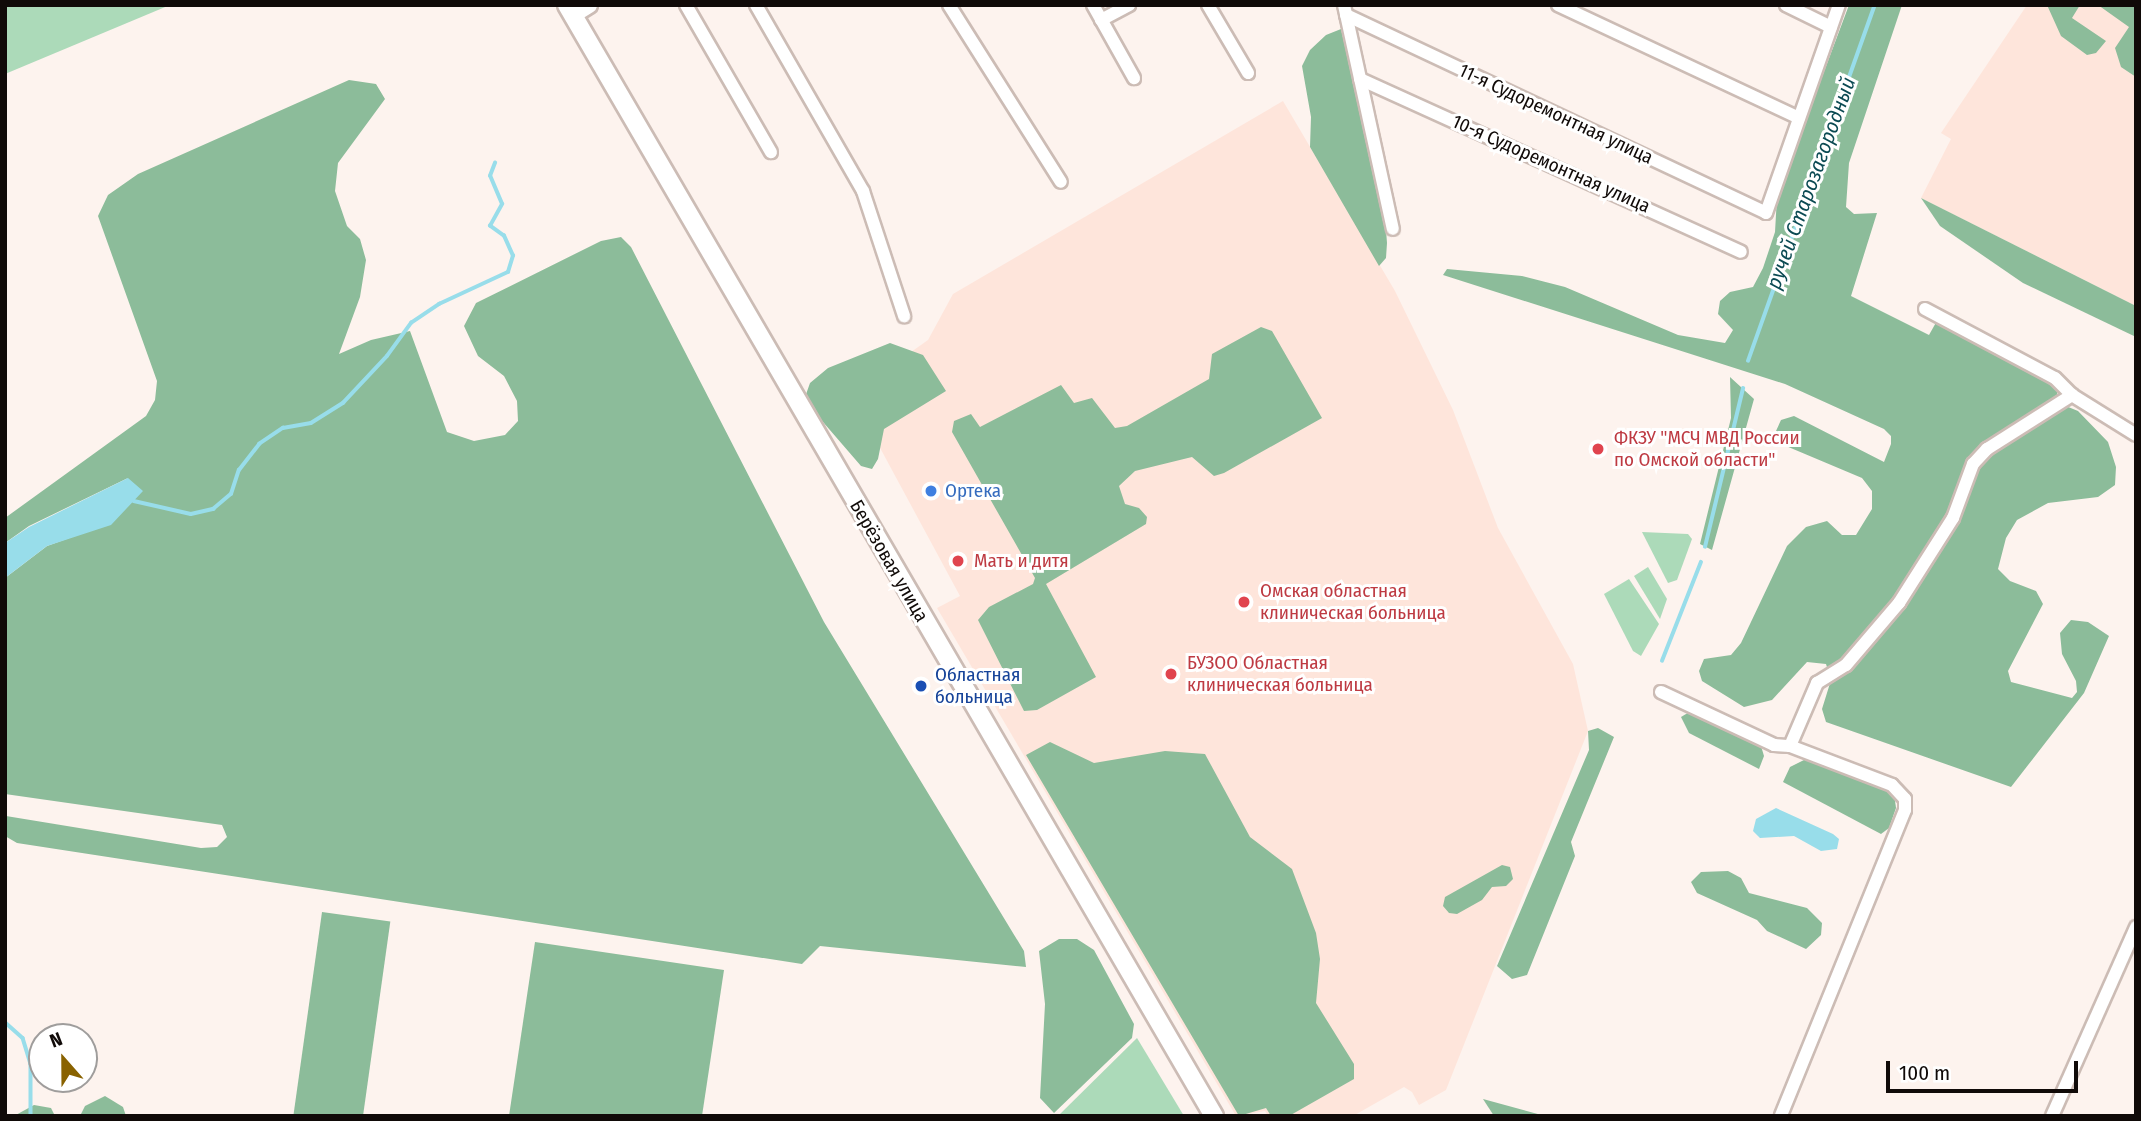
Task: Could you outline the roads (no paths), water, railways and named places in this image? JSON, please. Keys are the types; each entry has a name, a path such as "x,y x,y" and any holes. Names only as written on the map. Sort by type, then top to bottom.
{"main road":[{"name":"Берёзовая улица","path":"570,10 1214,1116"}],"street":[{"path":"570,10 589,5"},
{"path":"686,5 771,152"},
{"path":"756,5 863,191 904,316"},
{"path":"949,5 1061,182"},
{"path":"1093,5 1134,78"},
{"path":"1101,20 1129,5"},
{"path":"1208,5 1248,73"},
{"path":"1558,5 1800,118 1839,5"},
{"path":"1786,5 1831,27"},
{"path":"1345,10 1394,229"},
{"name":"11-я Судоремонтная улица","path":"1345,10 1766,213 1800,118"},
{"name":"10-я Судоремонтная улица","path":"1360,79 1741,252"},
{"path":"1925,309 2055,378 2072,395 2136,435"},
{"path":"1790,746 1817,682 1846,665 1899,603 1953,518 1973,464 1987,449 2072,395"},
{"path":"1661,692 1774,745 1790,746 1892,785 1905,799 1905,810 1781,1116"},
{"path":"2052,1116 2136,927"}],"water":[{"path":"128,478 143,491 111,525 47,546 5,578 5,543 29,527"},
{"path":"1776,808 1833,834 1839,839 1837,849 1821,851 1794,836 1760,838 1753,831 1756,819"}],"waterway":[{"name":"ручей Старозагородный","path":"1748,361 1875,5"},
{"path":"134,501 191,514 213,509 231,494 239,470 259,444 283,428 311,423 343,403 387,356 411,323 439,304 508,272 513,256 504,236 490,226 502,204 490,176 495,163"},
{"name":"ручей Старозагородный","path":"1705,547 1743,389"},
{"name":"ручей Старозагородный","path":"1662,661 1701,562"},
{"path":"5,1022 23,1038 31,1064 31,1116"}],"place":[{"name":"ФКЗУ \"МСЧ МВД России по Омской области\"","path":"1598,449"},
{"name":"Ортека","path":"931,491"},
{"name":"Мать и дитя","path":"958,561"},
{"name":"Омская областная клиническая больница","path":"1244,602"},
{"name":"БУЗОО Областная клиническая больница","path":"1171,674"},
{"name":"Областная больница","path":"921,686"}]}
